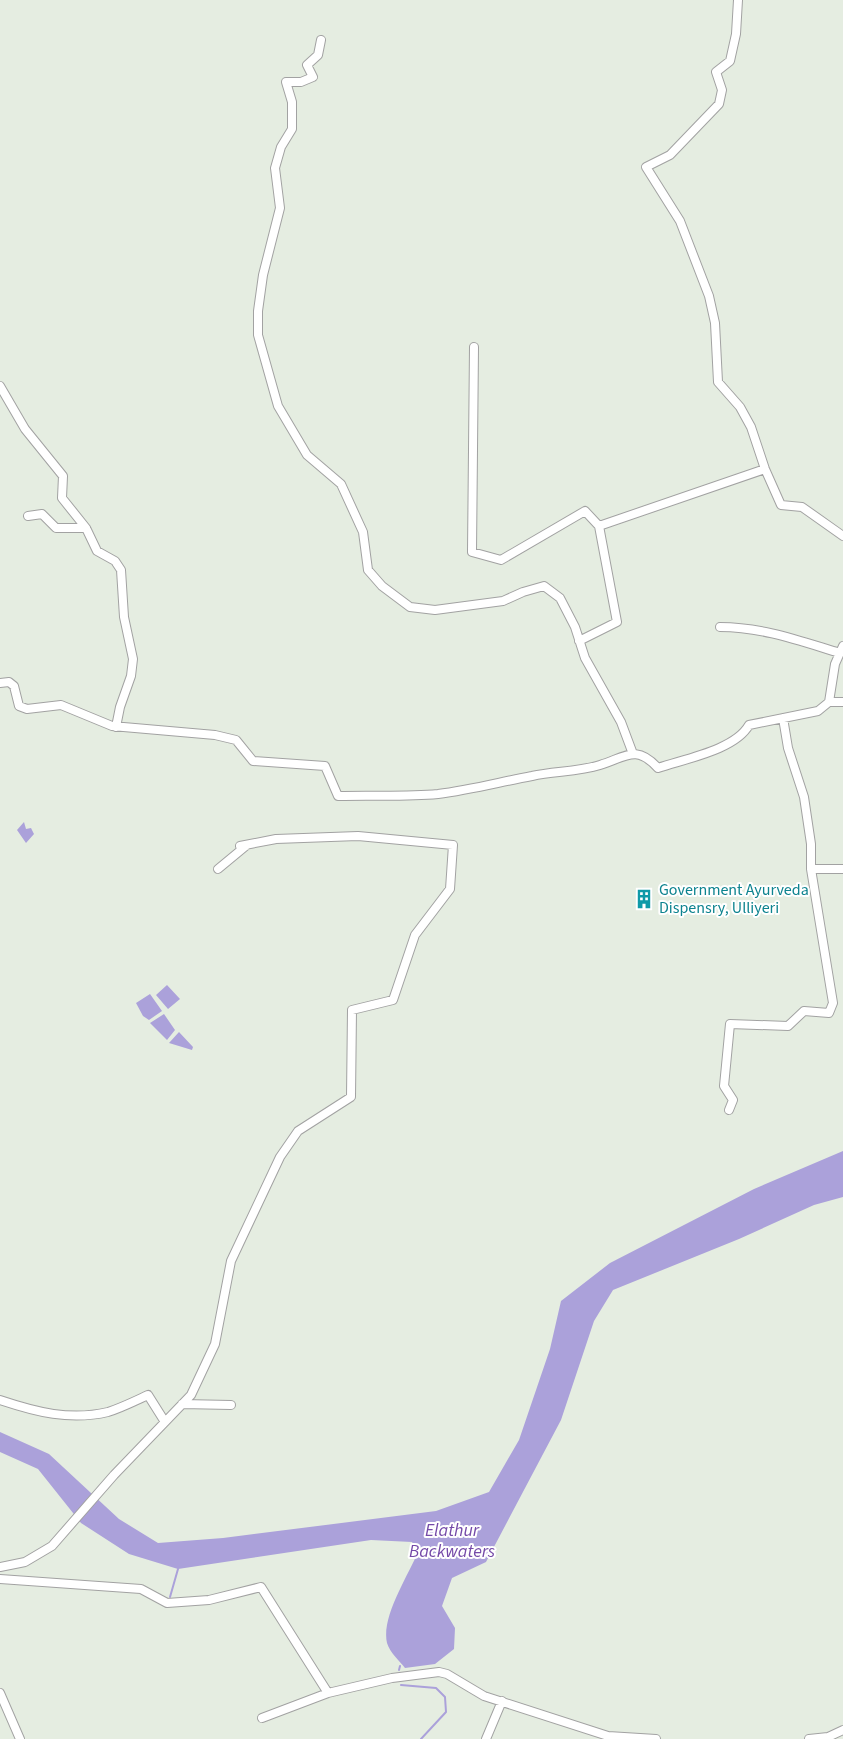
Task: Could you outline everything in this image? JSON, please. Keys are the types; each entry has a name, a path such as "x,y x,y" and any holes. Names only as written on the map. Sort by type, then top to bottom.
{"street":[{"path":"738,0 736,34 730,61 716,72 722,90 719,104 670,155 646,167 680,221 709,296 715,323 718,382 740,407 751,427 764,469 781,505 802,507 843,536"},
{"path":"321,40 318,55 307,65 313,77 301,82 286,82 292,102 292,130 281,147 275,168 280,208 264,267 258,311 258,335 278,406 307,455 341,484 362,532 368,570 382,586 410,607 435,610 503,601 523,592 544,586 560,598 575,627 585,658 621,722 633,754"},
{"path":"474,347 472,552 501,560 585,511 599,526 617,622 579,640"},
{"path":"0,386 25,429 63,476 62,498 86,528 97,551 115,561 121,570 124,617 133,658 131,676 116,727"},
{"path":"599,526 764,469"},
{"path":"28,516 42,514 56,528 86,528"},
{"path":"720,627 739,627 774,633 841,649 835,664 829,702"},
{"path":"0,682 9,682 14,686 19,706 27,709 61,705 116,727 215,735 236,740 253,761 325,766 338,796 436,794 534,776 575,771 599,766 633,754 647,756 658,768 728,744 744,734 748,725 818,711 829,702 843,702"},
{"path":"729,1110 733,1100 724,1086 730,1024 788,1026 804,1011 828,1013 833,1003 811,869 811,844 804,797 788,748 783,718"},
{"path":"0,1567 26,1562 52,1546 114,1475 190,1395 215,1344 231,1261 280,1157 298,1131 351,1098 352,1010 394,1000 415,935 450,889 453,845 358,836 276,839 244,845 218,869"},
{"path":"811,869 843,869"},
{"path":"0,1400 37,1413 81,1416 110,1411 148,1395 165,1422"},
{"path":"182,1404 230,1405"},
{"path":"0,1579 141,1590 167,1603 208,1600 261,1587 328,1693"},
{"path":"262,1718 328,1693 392,1678 439,1672 447,1674 484,1696 608,1736 656,1739"},
{"path":"0,1693 20,1739"},
{"path":"486,1739 502,1701"},
{"path":"809,1739 828,1737 843,1730"}],"water":[{"path":"24,822 26,829 31,828 34,834 26,843 17,830"},
{"path":"167,985 180,999 168,1009 156,995"},
{"path":"150,994 162,1011 149,1020 143,1016 136,1003"},
{"path":"164,1014 175,1030 167,1040 150,1023"},
{"path":"179,1032 193,1047 192,1050 169,1043"},
{"name":"Elathur Backwaters","path":"843,1151 843,1197 814,1205 739,1239 613,1290 594,1321 561,1420 486,1562 452,1578 442,1606 455,1628 454,1649 435,1664 405,1668 392,1653 387,1643 388,1621 396,1597 418,1552 412,1542 371,1540 178,1569 129,1554 81,1523 38,1469 0,1452 0,1432 49,1454 119,1519 158,1543 223,1538 436,1511 489,1492 519,1440 550,1349 561,1301 610,1263 754,1189"}],"waterway":[{"path":"170,1597 178,1569"},
{"path":"399,1670 400,1666"},
{"path":"401,1685 436,1688 445,1697 446,1712 421,1739"}],"place":[{"name":"Government Ayurveda Dispensry, Ulliyeri","path":"644,899"}]}
